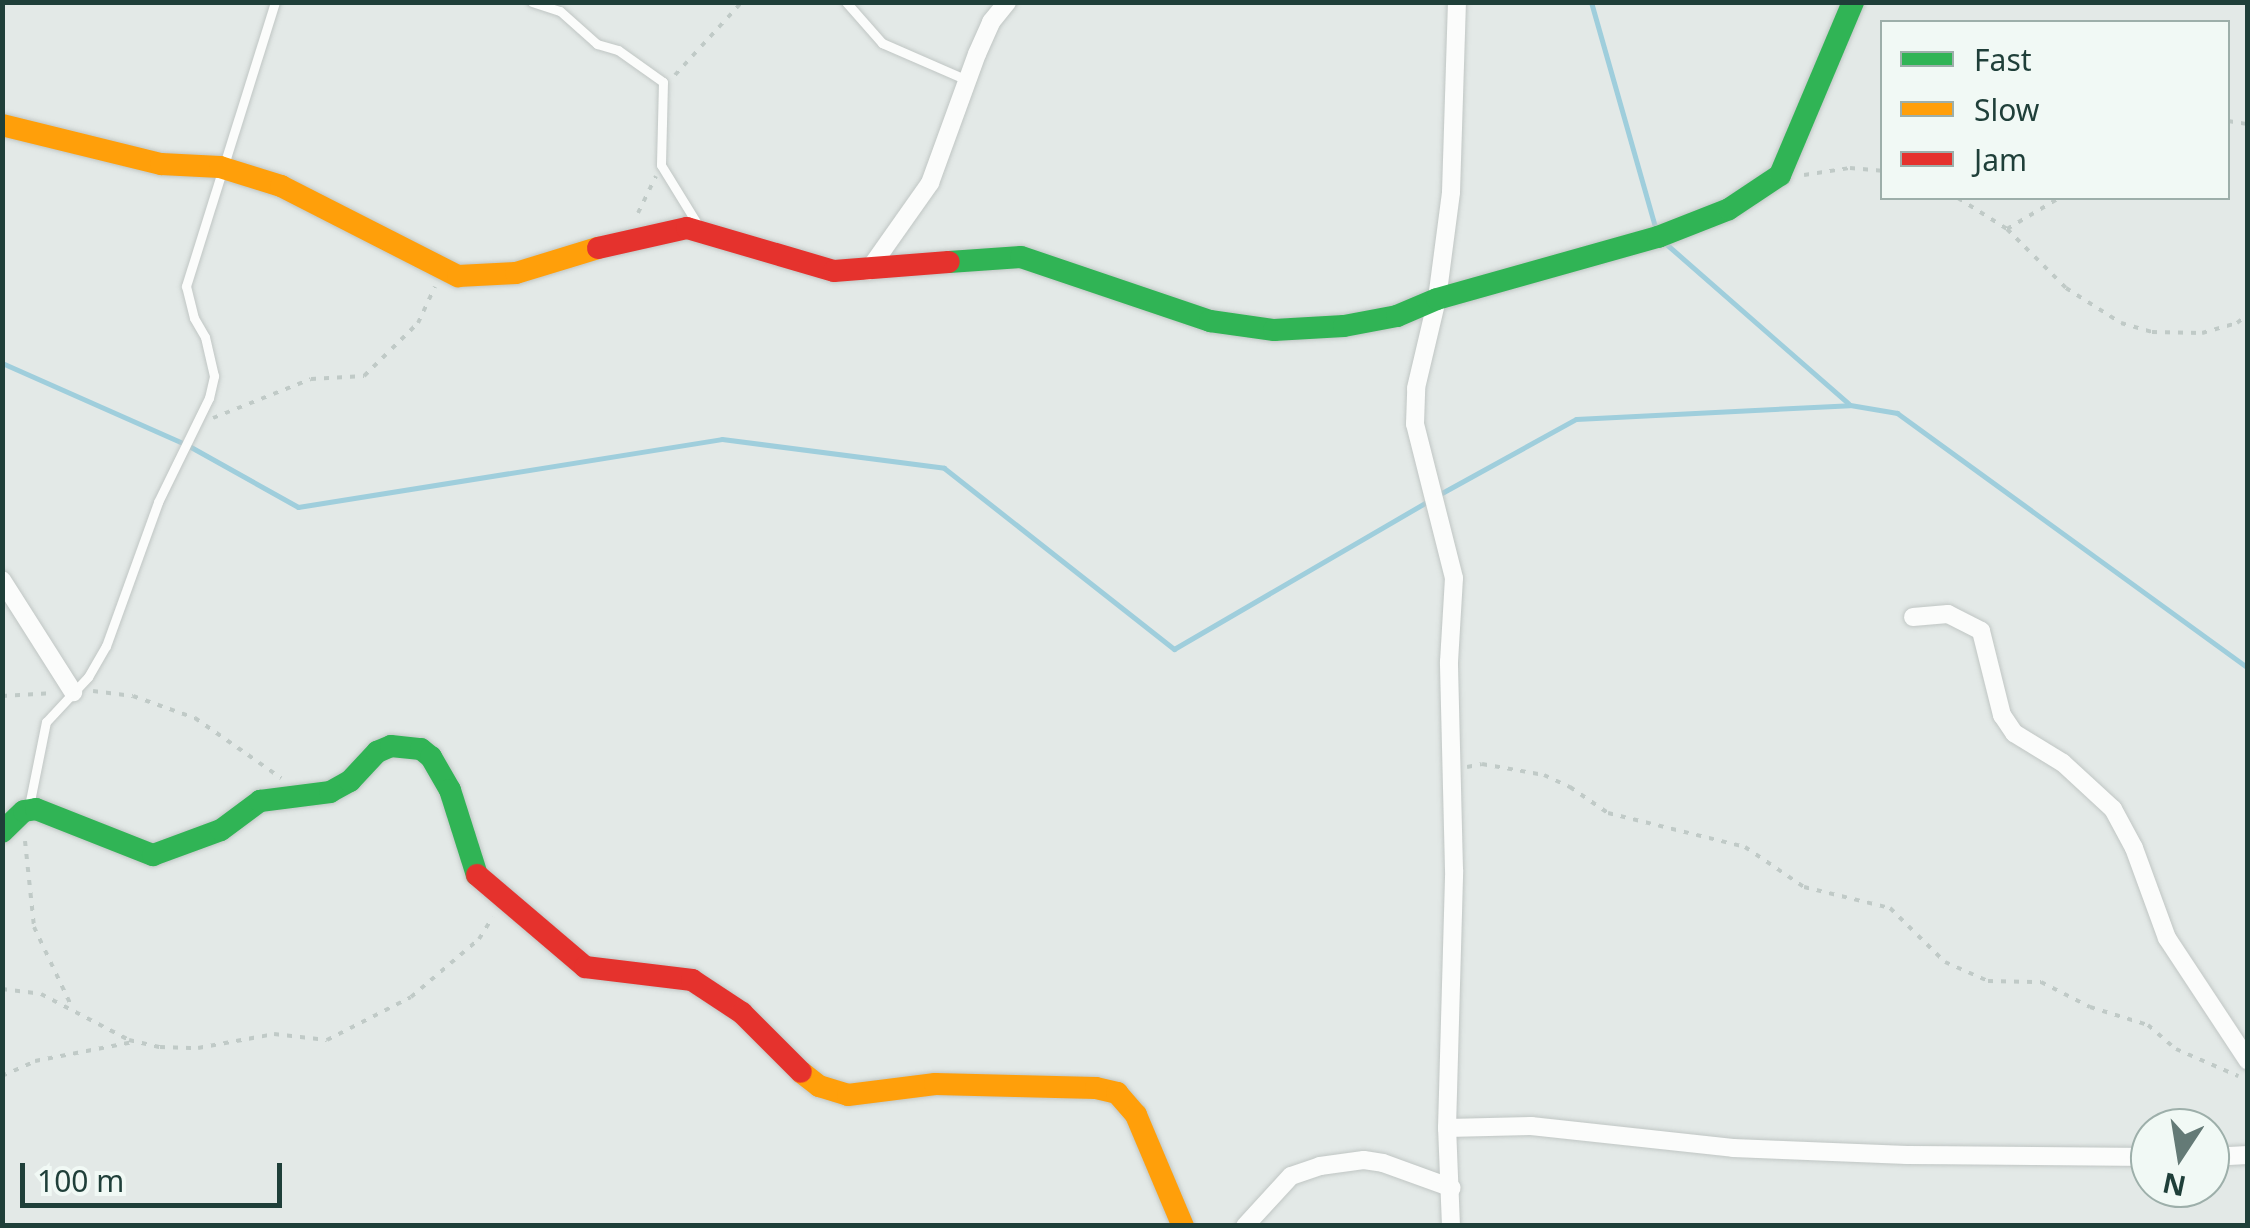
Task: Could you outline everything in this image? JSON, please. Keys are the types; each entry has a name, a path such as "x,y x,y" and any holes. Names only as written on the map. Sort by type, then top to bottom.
{"street":[{"path":"868,272 930,184 967,80 992,22 1007,2"},
{"path":"1451,1226 1448,1128 1454,870 1449,662 1454,578 1415,424 1416,388 1438,299 1451,192 1457,2"},
{"path":"2,125 160,164 220,168 311,199 444,270 482,278 664,230 705,231 812,268 868,272 1022,257 1210,322 1274,330 1344,326 1398,316 1438,299 1658,237 1730,209 1780,175 1854,2"},
{"path":"2,580 72,692"},
{"path":"1914,617 1948,614 1981,631 2002,715 2014,733 2063,763 2113,809 2134,848 2166,938 2248,1061"},
{"path":"2,832 26,810 154,855 222,830 260,801 330,792 350,781 377,752 392,746 420,749 431,757 450,790 472,872 585,967 692,980 714,992 798,1071 833,1090 873,1095 935,1084 1096,1088 1117,1094 1136,1115 1182,1226"},
{"path":"1448,1128 1531,1126 1733,1148 1907,1156 2130,1157"},
{"path":"1245,1226 1291,1176 1344,1162 1382,1163 1452,1188"}],"lane":[{"path":"26,810 46,722 106,646 158,502 199,422 214,376 206,337 194,318 186,286 275,2"},
{"path":"532,2 560,11 597,44 618,50 662,82 666,98 662,165 688,213 705,231"},
{"path":"846,2 882,42 967,80"}],"path":[{"path":"666,98 682,64 742,2"},
{"path":"632,237 639,210 662,165"},
{"path":"1798,176 1850,168 1880,170"},
{"path":"1961,200 2007,229 2066,288 2121,323 2152,332 2202,332 2237,324 2248,314"},
{"path":"2007,229 2056,200"},
{"path":"199,422 311,379 364,376 418,323 444,270"},
{"path":"2,696 72,692 133,696 195,718 306,794"},
{"path":"1451,773 1482,764 1544,775 1608,813 1745,847 1804,887 1890,908 1945,962 1988,980 2041,982 2090,1007 2148,1025 2176,1050 2248,1080"},
{"path":"26,810 32,918 49,965 72,1007"},
{"path":"2,1076 35,1061 136,1042 198,1048 247,1036 326,1040 341,1036 411,997 436,972 468,949 490,926 501,896"},
{"path":"2,988 42,994 136,1042"}],"waterway":[{"path":"1591,2 1656,230"},
{"path":"1665,243 1849,404"},
{"path":"2,363 189,446 298,507 722,439 944,468 1174,649 1430,500"},
{"path":"1440,494 1576,419 1850,405 1897,413 2248,668"}],"traffic: fast":[{"path":"949,262 1021,257 1210,321 1274,330 1344,326 1397,316 1437,299 1658,237 1729,209 1780,175 1853,2"},
{"path":"2,832 24,811 36,809 153,855 221,830 260,801 330,792 350,781 377,752 391,746 421,749 431,757 450,790 477,875"}],"traffic: slow":[{"path":"2,125 161,164 220,167 281,186 458,276 516,273 598,248"},
{"path":"801,1072 819,1086 848,1095 935,1084 1096,1088 1117,1093 1136,1115 1183,1226"}],"traffic: jam":[{"path":"598,248 687,228 834,271 949,262"},
{"path":"477,875 585,967 692,980 742,1013 801,1072"}]}
